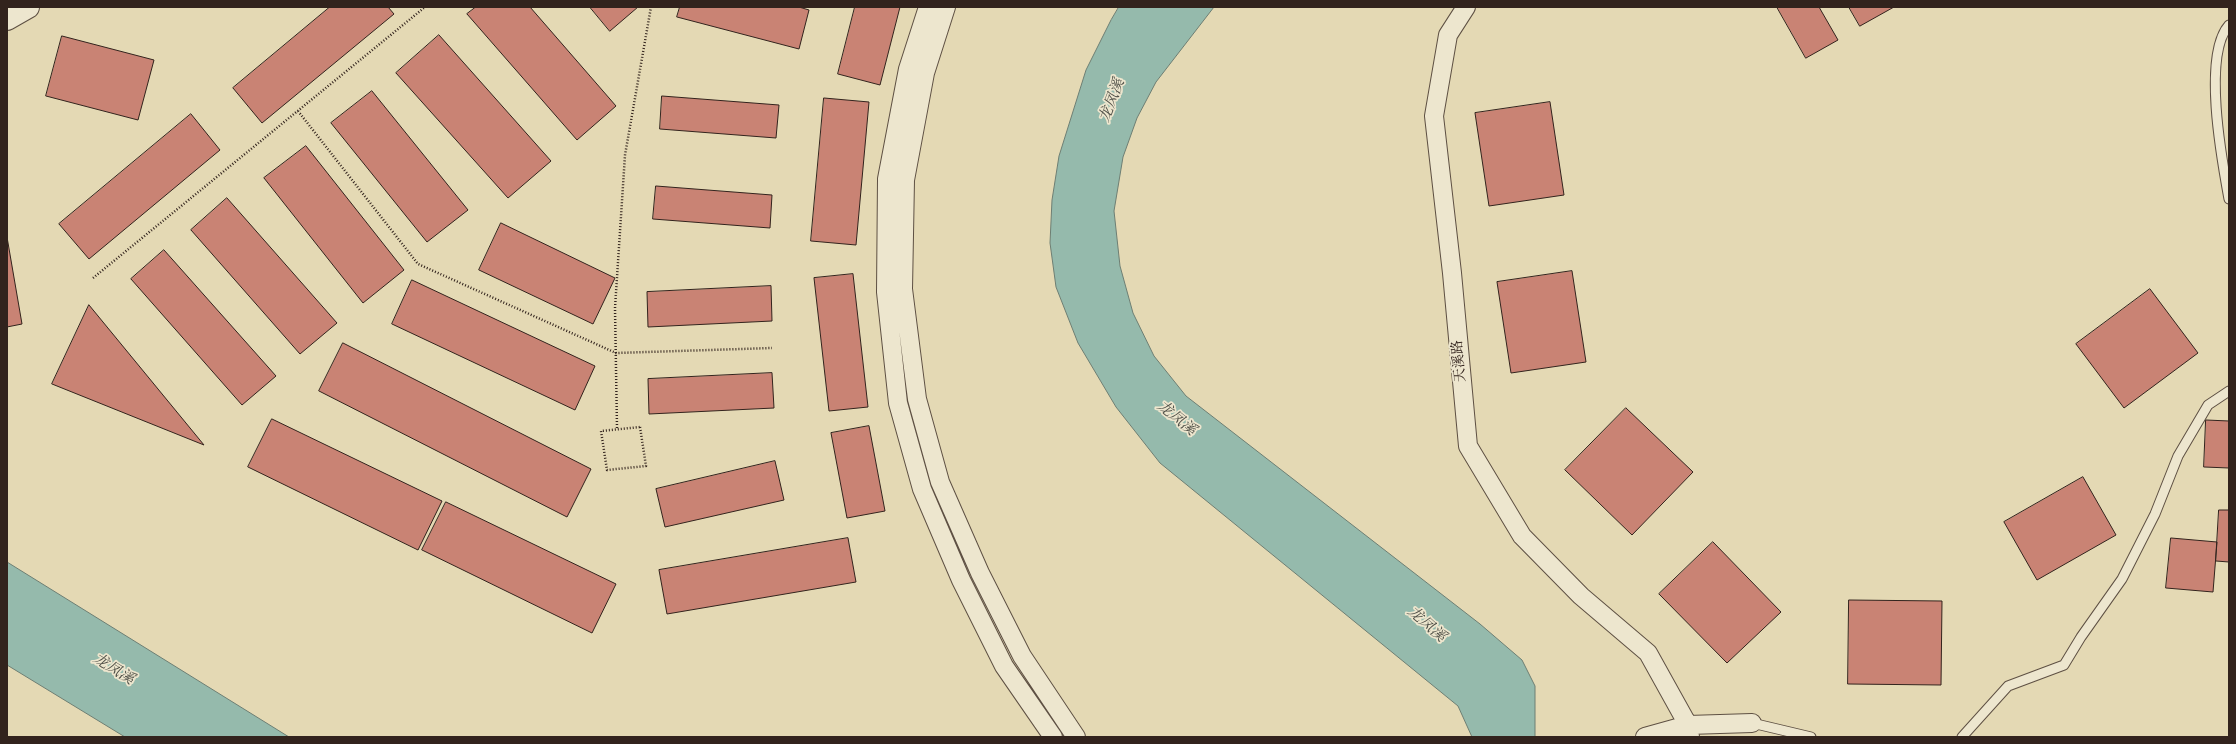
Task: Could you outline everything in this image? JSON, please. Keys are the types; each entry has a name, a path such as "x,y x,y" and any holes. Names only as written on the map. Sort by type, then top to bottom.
{"street":[{"path":"7,19 28,7"},
{"path":"928,7 908,69 887,179 886,292 898,403 922,489 961,580 1004,666 1054,737"},
{"path":"946,7 925,73 905,180 903,289 917,399 940,482 980,573 1022,656 1076,737"},
{"name":"天溪路","path":"1466,7 1448,35 1434,116 1452,273 1468,446 1522,536 1581,596 1648,653 1689,731"},
{"path":"1646,737 1752,723"},
{"path":"1718,737 1752,723"}],"lane":[{"path":"2229,25 2224,31 2214,70 2221,157 2229,199"},
{"path":"1962,737 2008,686 2064,665 2081,637 2122,579 2155,514 2178,456 2208,405 2229,391"},
{"path":"1752,723 1811,737"}],"path":[{"path":"93,278 426,7"},
{"path":"617,428 614,308 624,155 651,7"},
{"path":"298,110 418,264 616,353 772,348"},
{"path":"640,427 646,466 607,470 601,431 617,428 640,427"}],"water":[{"name":"龙凤溪","path":"1119,7 1214,7 1156,82 1137,118 1123,157 1114,211 1120,266 1133,313 1154,356 1186,396 1480,624 1522,660 1535,686 1535,737 1472,737 1458,706 1160,463 1116,407 1078,343 1056,287 1050,243 1052,200 1059,156 1086,70"},
{"name":"龙凤溪","path":"7,562 289,737 125,737 7,665"}],"building":[{"path":"330,7 388,7 394,14 262,123 233,88"},
{"path":"476,7 530,7 616,106 577,140 467,14"},
{"path":"590,7 638,7 610,31"},
{"path":"680,7 799,7 809,10 799,49 677,17"},
{"path":"855,7 900,7 880,85 838,74"},
{"path":"1777,7 1819,7 1838,40 1806,58"},
{"path":"1849,7 1894,7 1860,26"},
{"path":"439,35 551,161 508,198 396,73"},
{"path":"62,36 154,60 138,120 46,96"},
{"path":"372,91 468,210 427,242 331,123"},
{"path":"662,96 779,105 776,138 660,129"},
{"path":"824,98 869,102 856,245 811,241"},
{"path":"1550,102 1564,195 1489,206 1475,113"},
{"path":"191,114 220,150 89,259 59,224"},
{"path":"306,146 404,270 363,303 264,178"},
{"path":"656,186 772,195 770,228 653,219"},
{"path":"227,198 337,323 300,354 191,230"},
{"path":"501,223 615,278 593,324 479,270"},
{"path":"7,237 22,324 7,327"},
{"path":"164,250 276,376 242,405 131,279"},
{"path":"1572,271 1586,362 1511,373 1497,282"},
{"path":"853,274 868,407 829,411 814,278"},
{"path":"412,280 595,366 575,410 392,324"},
{"path":"771,286 772,321 648,327 647,292"},
{"path":"2150,289 2198,353 2124,408 2076,344"},
{"path":"89,305 204,445 52,384"},
{"path":"343,343 591,469 567,517 319,391"},
{"path":"772,373 774,408 649,414 648,379"},
{"path":"1626,408 1693,472 1632,535 1565,470"},
{"path":"272,419 442,501 418,550 248,467"},
{"path":"2206,420 2229,421 2229,468 2204,467"},
{"path":"869,426 885,511 847,518 831,433"},
{"path":"775,461 784,500 665,527 656,489"},
{"path":"2083,477 2116,535 2037,580 2004,522"},
{"path":"446,502 616,584 592,633 422,550"},
{"path":"2219,510 2229,510 2229,562 2216,561"},
{"path":"848,538 856,582 667,614 659,570"},
{"path":"2171,538 2217,542 2213,592 2166,588"},
{"path":"1713,542 1781,612 1727,663 1659,594"},
{"path":"1849,600 1942,601 1941,685 1848,684"}]}
